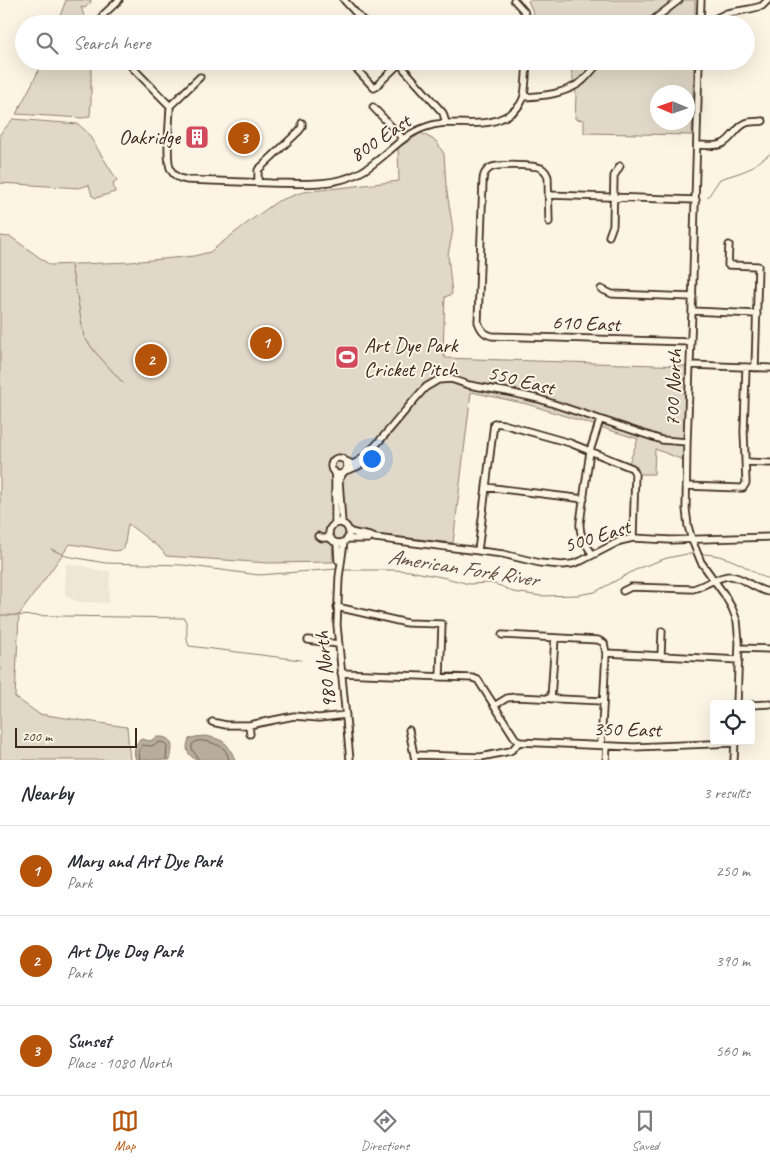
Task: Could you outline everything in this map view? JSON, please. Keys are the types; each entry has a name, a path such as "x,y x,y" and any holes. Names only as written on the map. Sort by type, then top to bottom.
{"street":[{"path":"103,15 119,0"},
{"path":"344,0 358,15"},
{"path":"514,0 526,15"},
{"path":"660,15 679,0"},
{"path":"700,15 701,0"},
{"path":"723,15 750,10 762,6 768,0"},
{"path":"135,70 170,106 200,77"},
{"path":"357,70 374,88 392,70"},
{"path":"405,70 443,113 446,123"},
{"path":"526,70 524,97 539,96 568,89 582,81 592,70"},
{"name":"700 North","path":"699,70 687,442 687,518 692,540 703,566 724,594 734,614 738,628 737,700"},
{"name":"800 East","path":"170,106 168,160 169,167 177,177 185,180 315,184 333,182 357,174 373,165 403,139 424,127 446,123 488,123 513,112 524,97"},
{"path":"373,107 403,139"},
{"path":"697,145 713,146 722,144 747,123 763,121"},
{"path":"258,182 258,170 299,132 302,123"},
{"name":"610 East","path":"548,195 548,177 541,168 496,165 492,166 485,173 483,181 478,322 482,331 492,336 691,342"},
{"path":"608,236 613,225 614,176 620,166"},
{"path":"549,222 548,195 696,200"},
{"path":"729,245 728,265 758,266 755,368"},
{"path":"602,289 612,294 693,297"},
{"path":"692,311 757,314"},
{"path":"690,365 770,368"},
{"path":"686,486 743,488 746,483 744,432 746,367"},
{"name":"550 East","path":"346,461 352,464 357,463 372,449 421,391 431,383 441,379 451,379 469,385 550,403 662,440 687,442"},
{"path":"593,555 580,530 590,451 600,420"},
{"path":"478,551 494,423 570,443 632,468 635,473 633,538"},
{"name":"550 East","path":"344,472 362,465 372,449"},
{"path":"341,458 346,461 347,465 339,480 339,524 332,466 334,461 341,458"},
{"path":"746,462 770,463"},
{"path":"334,471 337,473 344,472"},
{"path":"486,487 584,499"},
{"path":"339,524 347,526 349,531 346,540 337,542 331,538 318,536 339,524"},
{"path":"329,531 331,538"},
{"name":"500 East","path":"349,531 375,538 503,554 552,565 572,564 620,541 633,538 692,540 770,537"},
{"name":"500 East","path":"346,540 372,540 375,538"},
{"name":"980 North","path":"346,540 340,562 337,625 350,760"},
{"name":"980 North","path":"337,542 340,562"},
{"path":"623,591 631,587 693,588 732,576 738,577 759,590 770,592"},
{"path":"337,607 407,623 442,624 440,676"},
{"path":"661,656 662,631"},
{"path":"502,635 598,640 604,643 606,653 603,701 606,760"},
{"path":"551,698 555,638"},
{"path":"308,640 338,644"},
{"path":"739,648 770,649"},
{"path":"606,653 739,660"},
{"path":"341,674 473,678 478,680 519,742 510,751 484,756 415,757 409,730"},
{"path":"494,706 512,697 603,701"},
{"path":"755,705 770,704"},
{"path":"212,722 226,725 248,725 294,716 320,718 346,715"},
{"path":"248,725 250,734"},
{"name":"350 East","path":"519,742 634,746 710,743"},
{"path":"734,760 735,745"}],"shaded area":[{"path":"66,0 91,0 85,8 81,7 84,15 60,15"},
{"path":"695,0 695,15 535,15 528,1"},
{"path":"39,70 91,70 90,116 83,118 16,114"},
{"path":"571,70 694,70 693,85 650,85 650,130 692,130 692,135 584,133 584,120 575,119 576,95"},
{"path":"13,119 78,124 87,132 117,180 113,183 115,192 96,198 92,196 89,185 79,188 0,183 0,134"},
{"path":"421,133 436,141 444,154 446,185 453,230 448,255 452,294 445,297 443,350 445,358 686,366 683,460 655,449 654,474 639,474 637,467 629,463 638,439 527,404 471,392 453,543 357,532 332,542 333,562 268,563 166,556 161,549 128,524 124,549 115,551 70,544 19,615 15,697 39,714 127,727 130,760 0,760 0,236 11,237 50,265 130,262 194,256 210,252 278,201 303,192 399,181 398,148"},
{"path":"66,564 110,571 109,603 79,602 66,596"}],"water":[{"path":"206,736 225,743 235,760 196,760 193,758 187,748 189,739"},
{"path":"157,737 170,740 172,751 170,760 136,760 134,751 139,740 150,741"}],"waterway":[{"path":"708,197 720,179 749,169 770,154"},
{"path":"71,266 75,287"},
{"path":"76,290 84,337 123,383"},
{"name":"American Fork River","path":"51,549 66,556 105,563 183,565 259,575 337,569"},
{"name":"American Fork River","path":"343,570 410,571 469,584 490,583 513,592 541,596 578,595 595,592 639,568 667,558 695,554"},
{"name":"American Fork River","path":"701,554 729,559 770,579"},
{"path":"0,615 184,618 187,625 189,646 301,660"}],"place":[{"name":"Oakridge","path":"197,137"},
{"name":"Sunset","path":"244,138"},
{"name":"Mary and Art Dye Park","path":"266,343"},
{"name":"Art Dye Park Cricket Pitch","path":"347,357"},
{"name":"Art Dye Dog Park","path":"151,360"}]}
